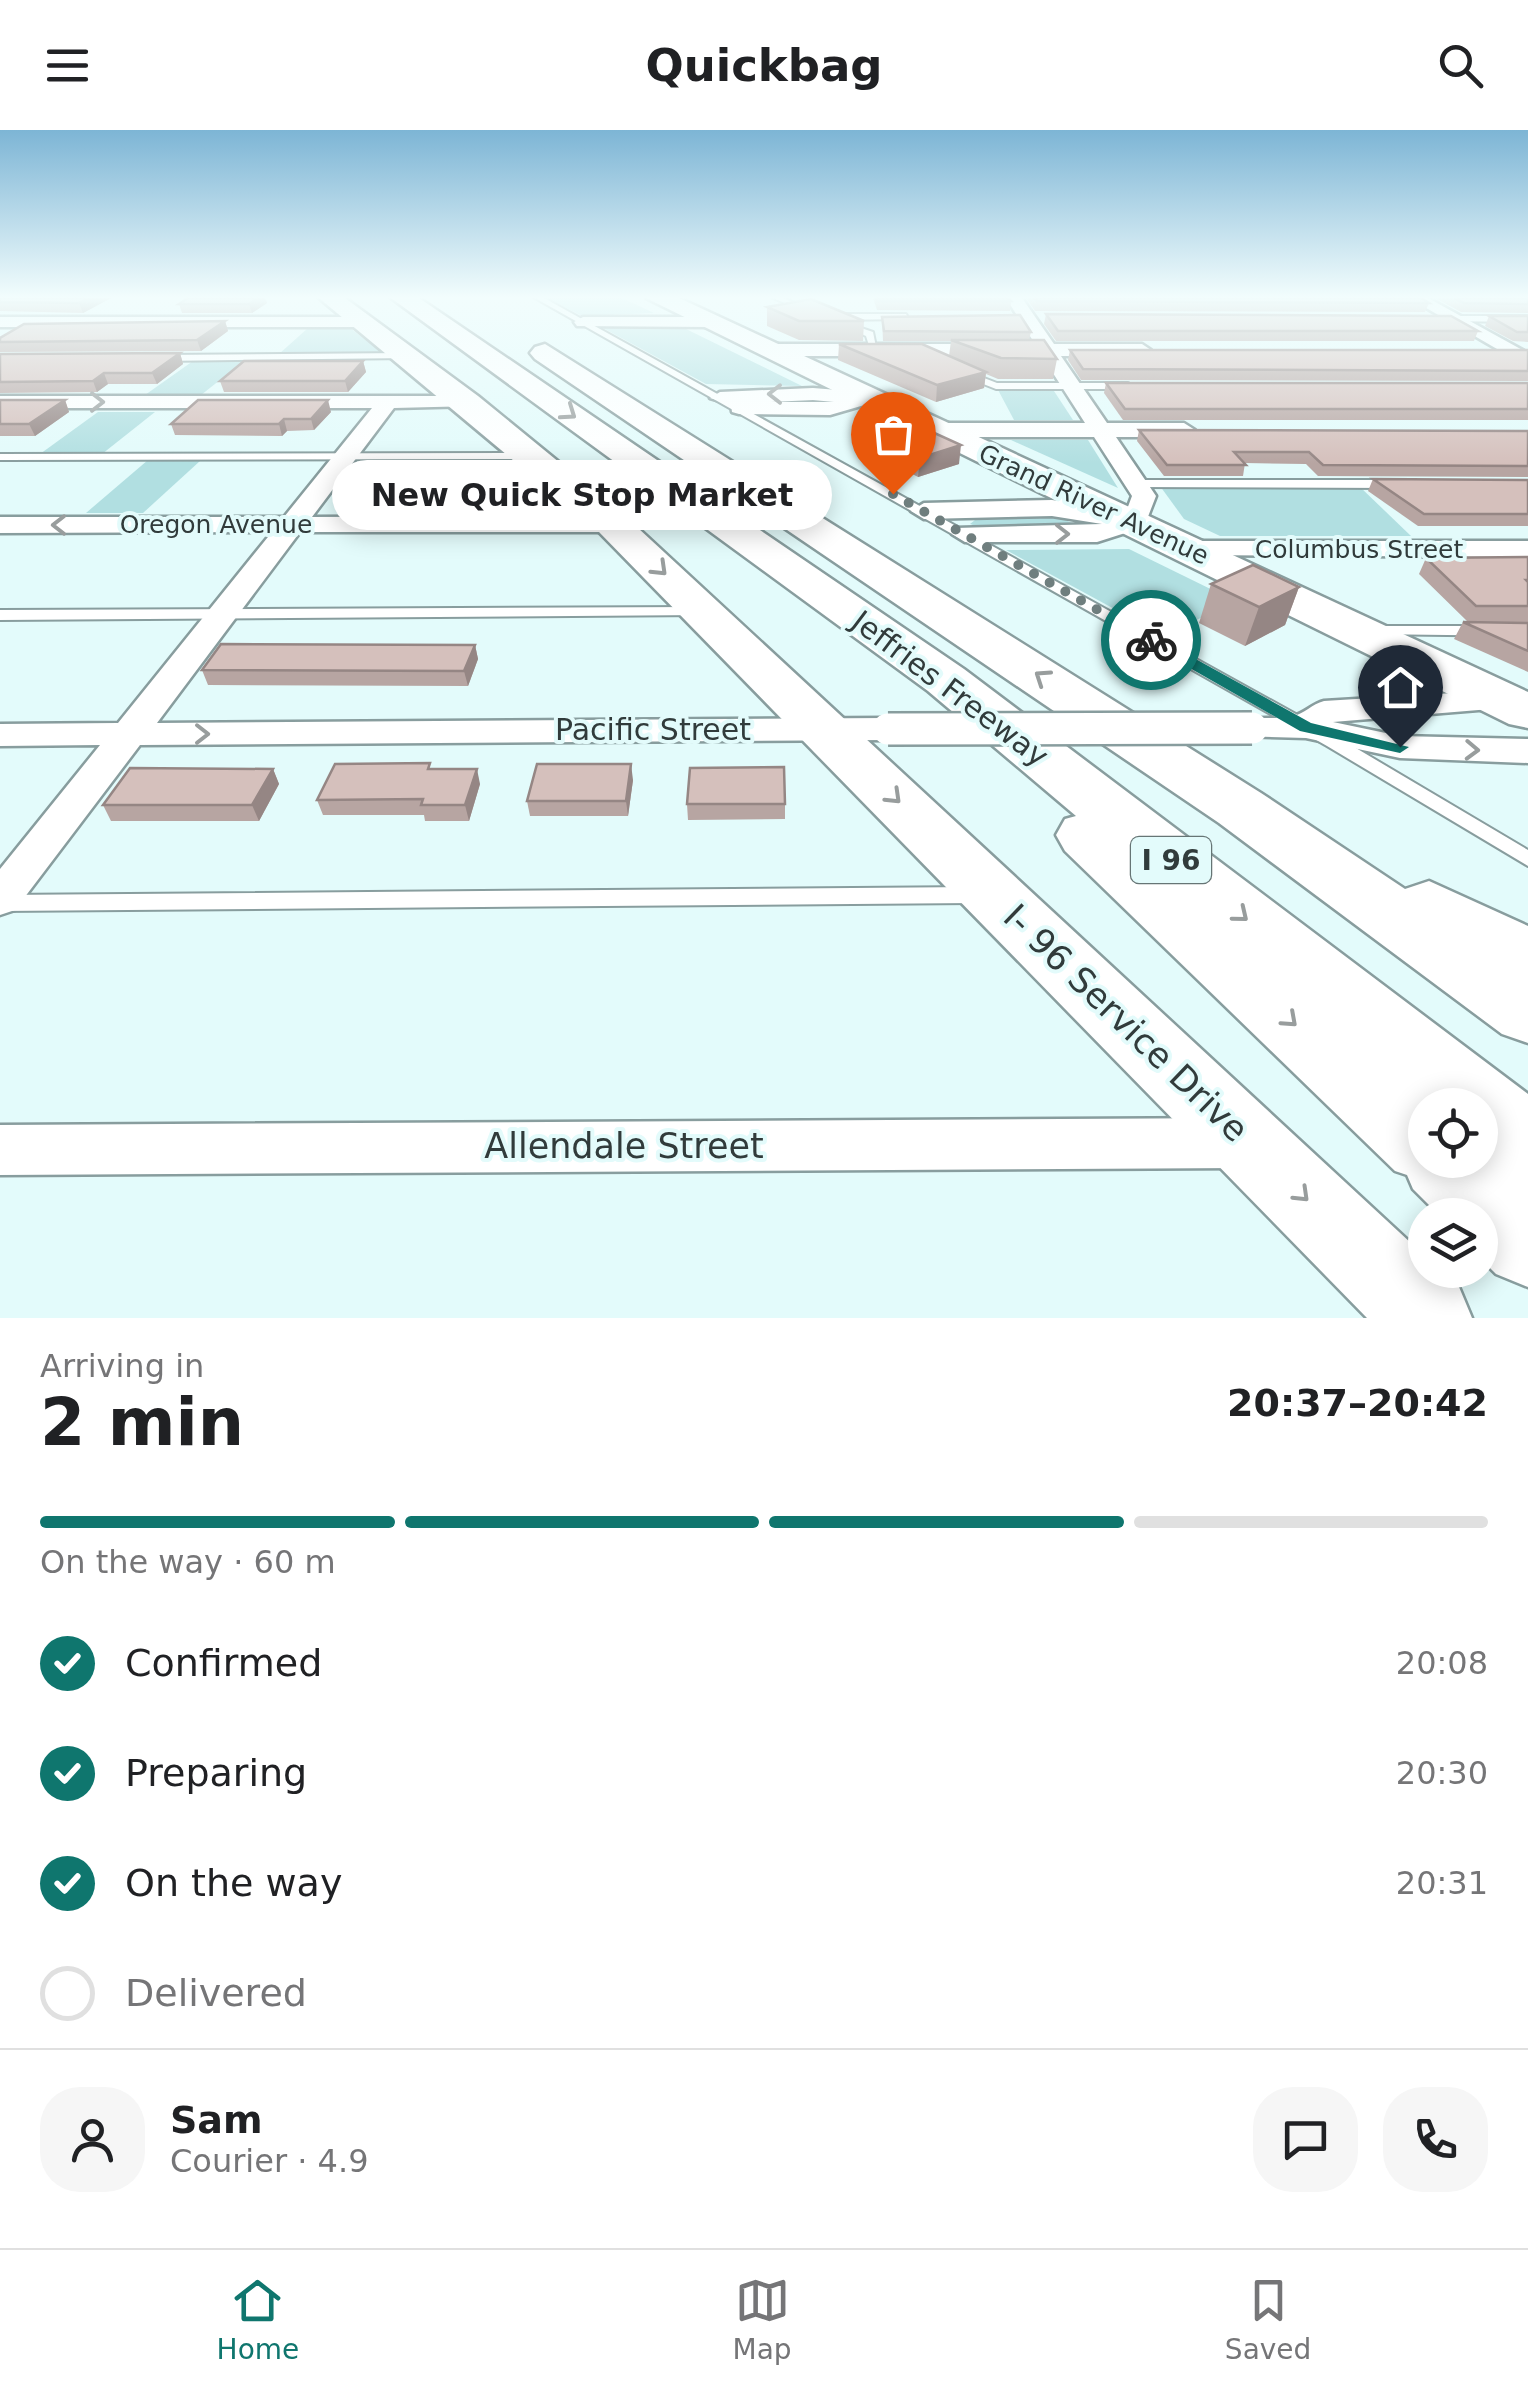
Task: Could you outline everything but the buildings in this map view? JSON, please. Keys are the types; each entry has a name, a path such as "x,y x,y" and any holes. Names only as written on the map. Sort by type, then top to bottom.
{"main road":[{"name":"Jeffries Freeway","path":"482,353 946,680 1456,1088"},
{"name":"Jeffries Freeway","path":"583,353 1528,1012"},
{"name":"Grand River Avenue","path":"777,353 1516,706"},
{"path":"860,620 1028,782 1408,1128"},
{"path":"1240,808 1528,959"},
{"name":"Jeffries Freeway","path":"1498,1121 1528,1145"},
{"path":"1461,1178 1528,1242"}],"street":[{"name":"I- 96 Service Drive","path":"404,353 612,524 704,612 856,729 994,894 1428,1318"},
{"path":"1050,353 1144,496 1135,522"},
{"path":"729,403 830,409 875,399"},
{"path":"0,402 467,402"},
{"path":"0,901 388,402"},
{"path":"940,430 1202,430"},
{"path":"924,511 1052,508 1135,522"},
{"path":"965,534 1097,534 1135,522"},
{"name":"Oregon Avenue","path":"0,525 612,524"},
{"name":"Columbus Street","path":"1191,549 1528,549"},
{"name":"Pacific Street","path":"1306,727 1324,711 1516,706"},
{"name":"Pacific Street","path":"0,735 1306,727 1400,747 1528,751"},
{"name":"Allendale Street","path":"0,1150 1248,1143"}],"lane":[{"path":"640,353 1306,727 1528,859"},
{"path":"926,353 928,359 996,386 1150,386"},
{"path":"153,358 407,356"},
{"path":"0,457 531,456"},
{"path":"1136,483 1410,484"},
{"path":"0,615 704,612"},
{"path":"1363,631 1528,631"},
{"path":"0,901 994,894"}],"shaded area":[{"path":"650,353 736,353 802,386 706,384"},
{"path":"193,361 244,361 201,395 145,395"},
{"path":"997,388 1052,388 1073,420 1014,420"},
{"path":"98,412 155,412 102,454 40,454"},
{"path":"1011,440 1088,440 1118,488"},
{"path":"148,460 200,461 143,513 86,513"},
{"path":"1160,486 1359,486 1411,536 1220,536 1184,519"},
{"path":"1056,515 1077,526 988,530 970,524 980,516"},
{"path":"1129,549 1235,601 1164,636 1006,550"}],"way so far":[{"path":"893,494 1151,640"}],"place":[{"name":"New Quick Stop Market","path":"893,494"}],"route":[{"path":"1151,640 1306,727 1400,747"}]}
